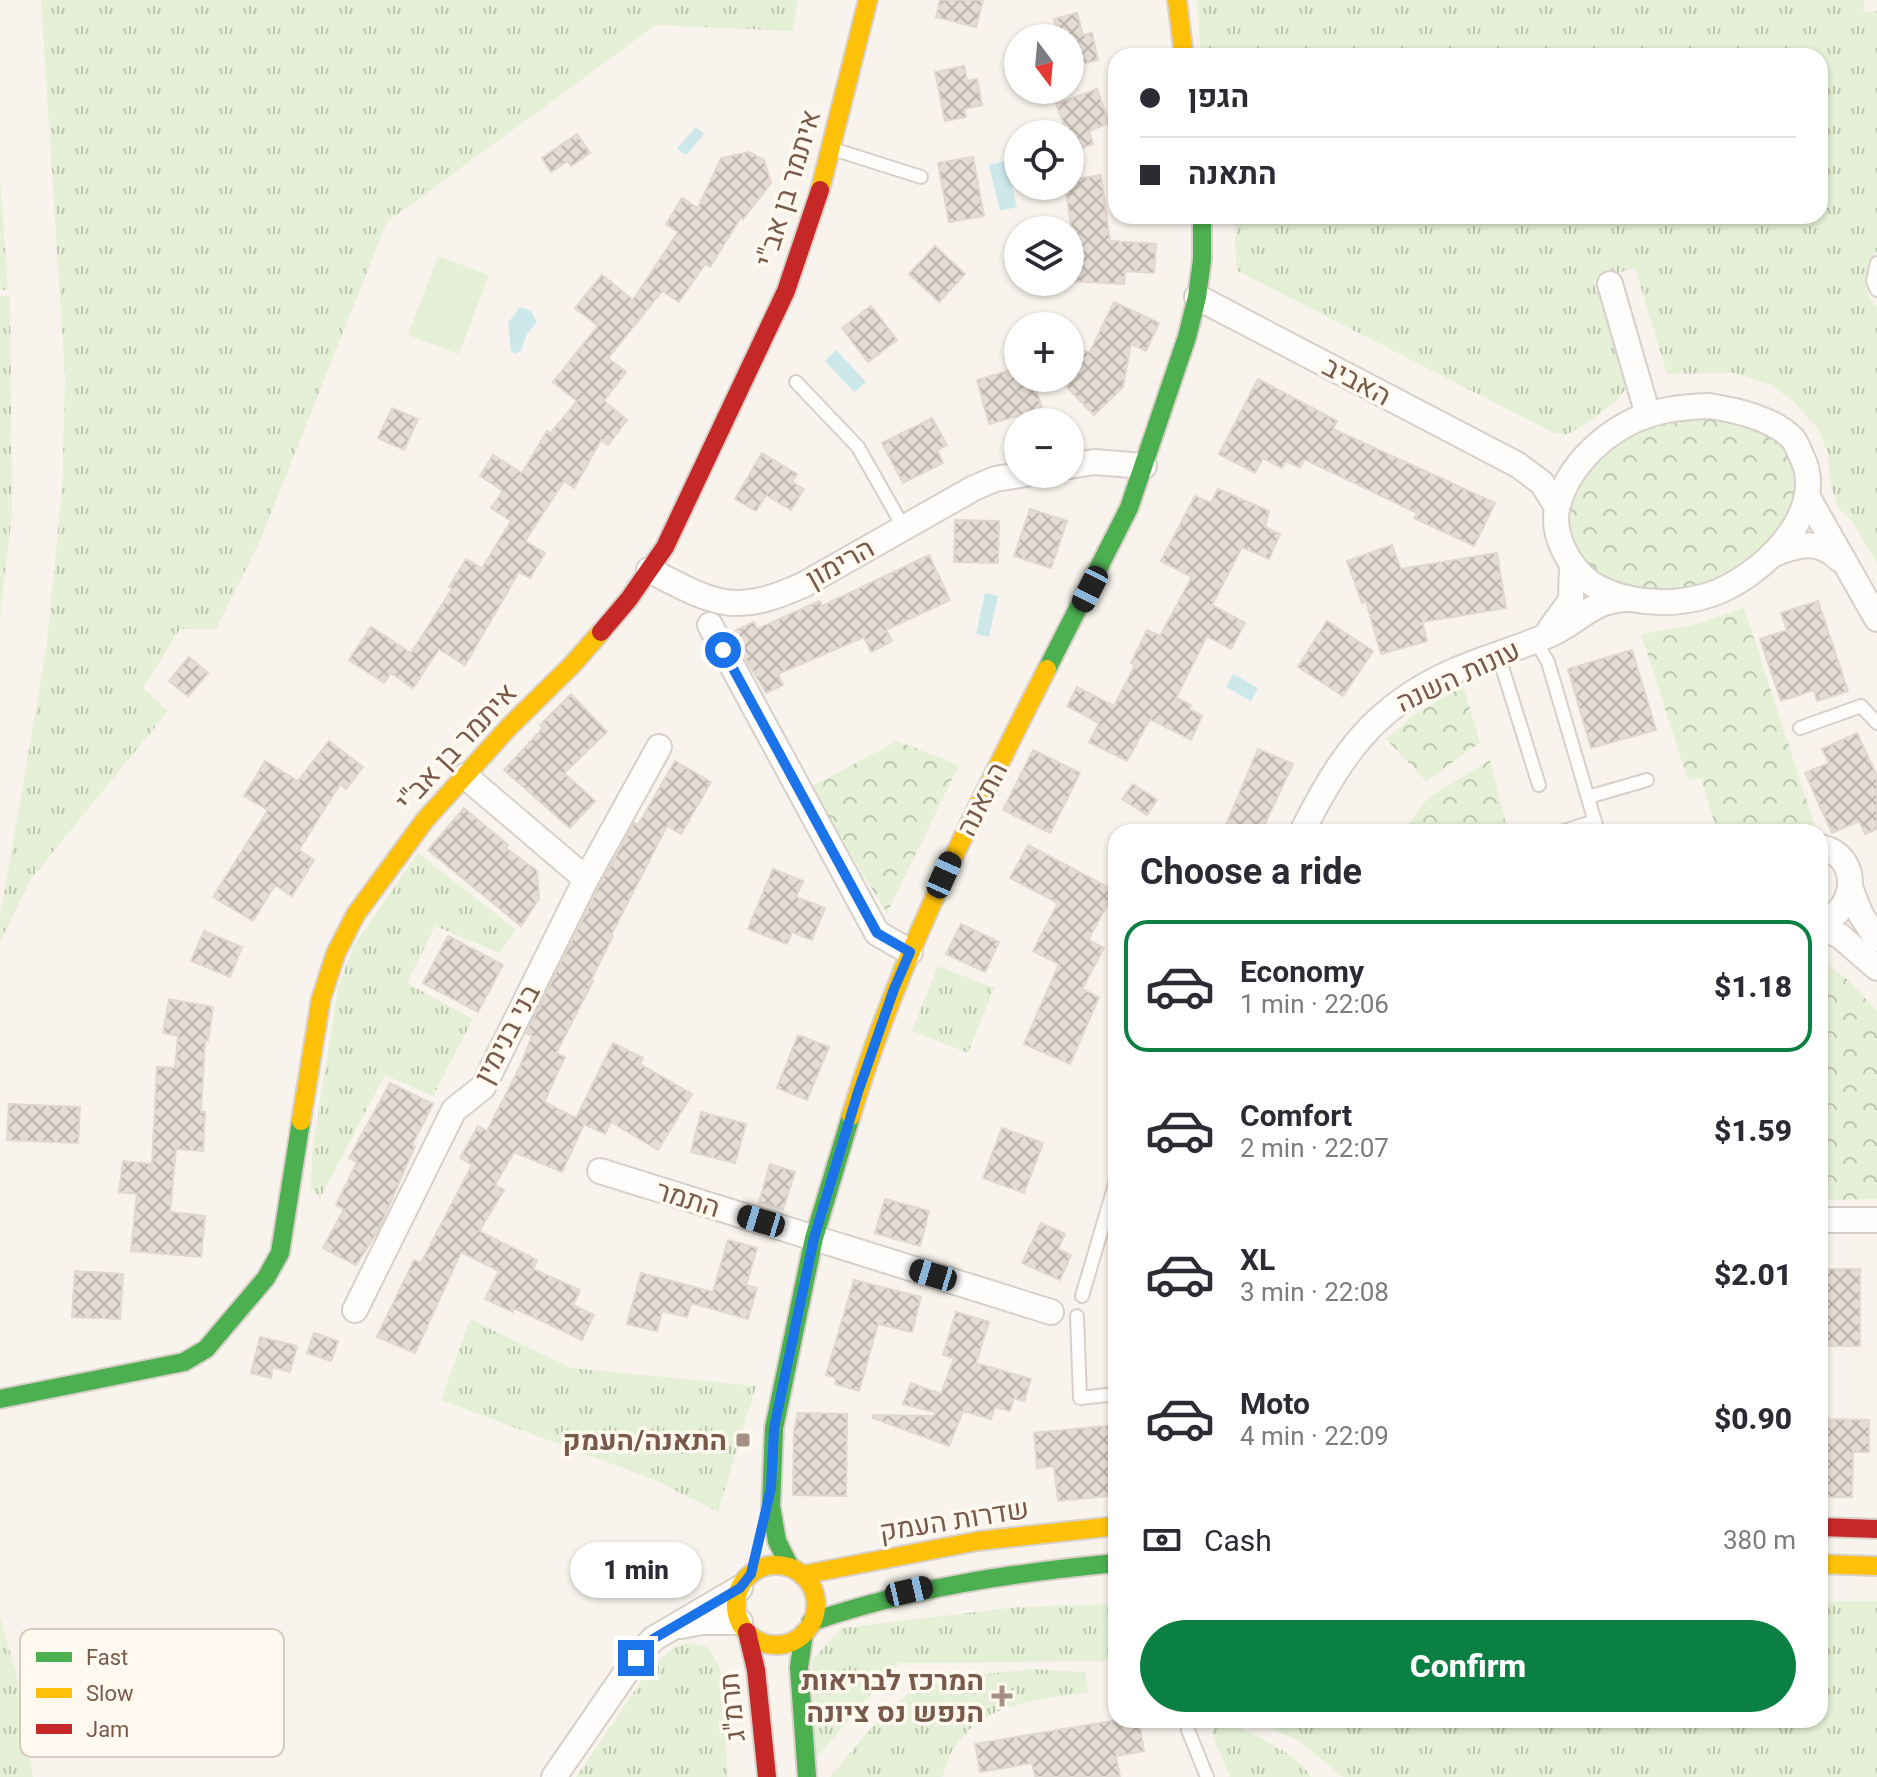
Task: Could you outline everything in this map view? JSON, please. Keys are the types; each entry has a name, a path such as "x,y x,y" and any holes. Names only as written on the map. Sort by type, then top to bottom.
{"street":[{"name":"איתמר בן אב\"י","path":"0,1399 184,1362 206,1349 266,1278 280,1253 313,1039 321,999 336,953 356,914 425,820 573,664 629,599 665,547 779,305 832,149 868,0"},
{"path":"1179,5 1183,48"},
{"name":"התאנה","path":"796,1571 777,1541 773,1524 774,1428 814,1238 894,989 954,853 1104,563 1129,508 1187,337 1202,260 1202,224"},
{"path":"1610,284 1648,415"},
{"name":"האביב","path":"1197,297 1518,465 1542,483 1557,507"},
{"path":"1709,406 1753,416 1793,439 1806,464 1807,496 1796,522 1772,555 1748,576 1708,595 1670,602 1632,599 1592,584 1572,565 1557,530 1557,507 1566,485 1591,451 1609,435 1648,415 1685,407 1709,406"},
{"name":"האביב","path":"1518,465 1535,469 1551,468 1591,451"},
{"path":"1084,464 1144,466"},
{"name":"הרימון","path":"649,570 718,602 748,604 774,598 803,585 984,484 1004,479"},
{"path":"1807,496 1877,619"},
{"path":"1772,555 1809,543 1834,554 1851,574"},
{"name":"עונות השנה","path":"1535,640 1551,629 1567,609 1571,600 1572,565"},
{"name":"עונות השנה","path":"1306,824 1330,779 1386,710 1431,682 1566,626 1593,606 1616,599 1632,599"},
{"path":"710,625 877,933 910,952"},
{"name":"בני בנימין","path":"355,1310 454,1110 483,1087 586,879 659,747"},
{"path":"465,776 586,879"},
{"path":"1828,851 1839,856 1847,867 1851,890 1861,915 1877,939"},
{"path":"1828,920 1845,906 1851,890"},
{"path":"1828,929 1877,968"},
{"name":"התמר","path":"600,1171 1051,1312"},
{"path":"1828,1220 1877,1220"},
{"name":"התאנה","path":"745,1581 771,1488"},
{"name":"שדרות העמק","path":"796,1571 978,1541 1108,1527"},
{"path":"1828,1527 1877,1529"},
{"path":"745,1581 736,1611 744,1627 757,1640 769,1644 794,1640 808,1628 884,1597 983,1577 1108,1564"},
{"path":"1828,1564 1877,1566"},
{"path":"554,1777 636,1658 653,1639 769,1565 796,1571 814,1592 816,1602 799,1667 807,1777"},
{"path":"667,1631 702,1622 744,1627"},
{"name":"תרמ\"ג","path":"744,1627 756,1670 767,1777"}],"lane":[{"path":"832,149 921,177"},
{"path":"1877,263 1873,281 1877,290"},
{"path":"796,382 858,447 904,528"},
{"path":"1535,640 1548,662 1595,824"},
{"path":"1498,654 1539,785"},
{"path":"1800,728 1861,706 1877,723"},
{"path":"1588,797 1647,780"},
{"path":"1082,1296 1108,1208"},
{"path":"1077,1316 1080,1398 1108,1395"},
{"path":"1188,1730 1207,1777"}],"green space":[{"path":"41,0 798,0 793,31 656,25 387,222 260,541 216,629 180,629 143,688 168,711 31,879 0,942 0,917 46,651 62,491 65,376"},
{"path":"1197,0 1865,0 1863,12 1877,11 1877,252 1869,261 1868,296 1877,307 1877,564 1852,521 1838,508 1830,482 1828,454 1818,429 1794,402 1771,385 1734,373 1667,374 1635,268 1600,278 1629,384 1609,407 1566,435 1554,433 1236,270 1235,224 1828,224 1828,48 1200,48"},
{"path":"0,175 8,290 0,290"},
{"path":"438,256 489,275 459,354 408,335"},
{"path":"0,296 10,296 12,513 0,618"},
{"path":"1708,415 1750,424 1786,445 1800,478 1789,518 1755,560 1706,587 1652,593 1597,577 1572,546 1566,509 1573,489 1597,457 1651,423"},
{"path":"1744,608 1814,824 1715,824 1701,778 1688,780 1641,634 1690,626"},
{"path":"1463,686 1480,743 1426,781 1386,739 1414,715"},
{"path":"897,741 959,765 887,913 809,788"},
{"path":"1490,760 1506,824 1408,824 1428,798"},
{"path":"418,853 516,930 500,953 435,926 407,983 473,1019 433,1096 385,1075 320,1198 311,1188 312,1152 338,988 353,947"},
{"path":"1828,965 1848,980 1877,1011 1877,1199 1828,1200"},
{"path":"938,966 994,988 968,1053 912,1031"},
{"path":"470,1319 571,1368 756,1386 718,1512 655,1480 441,1400"},
{"path":"1877,1601 1877,1777 1343,1777 1299,1741 1271,1728 1828,1728 1828,1602"},
{"path":"1108,1604 1108,1661 899,1663 815,1759 812,1660 842,1628 1019,1607"},
{"path":"0,1617 20,1697 20,1757 30,1757 33,1777 0,1777"},
{"path":"690,1643 708,1647 721,1671 728,1777 576,1777 653,1664 677,1646"},
{"path":"1031,1669 1085,1672 1088,1692 1032,1701 997,1712 981,1721 954,1748 942,1777 830,1777 882,1717 916,1690 958,1678"},
{"path":"1212,1728 1239,1728 1282,1750 1311,1777 1230,1777 1214,1740"}],"water":[{"path":"696,127 704,134 686,155 677,148"},
{"path":"1004,161 1004,200 1015,200 1017,207 1000,211 989,165"},
{"path":"520,307 531,311 537,322 527,334 521,350 515,354 511,351 508,323"},
{"path":"836,350 866,382 854,392 825,361"},
{"path":"985,593 998,596 989,637 976,634"},
{"path":"1233,674 1258,688 1251,701 1226,687"}],"building":[{"path":"940,0 983,0 976,27 936,17"},
{"path":"1077,13 1080,24 1055,24 1054,19"},
{"path":"1092,33 1098,60 1084,64 1084,35"},
{"path":"964,66 967,81 977,79 982,105 964,109 966,117 945,121 935,72"},
{"path":"1097,89 1108,123 1089,131 1093,144 1084,147 1084,120 1062,120 1056,104 1084,104 1084,94"},
{"path":"577,134 590,153 571,166 568,161 551,172 542,158"},
{"path":"749,152 764,160 771,183 743,219 741,217 710,267 705,264 679,302 662,291 608,358 626,372 604,401 627,420 608,445 601,440 574,488 564,481 525,541 545,553 530,578 519,572 465,665 439,649 413,688 391,673 384,683 349,660 371,627 411,653 452,589 449,587 466,559 482,568 511,521 491,508 503,491 480,476 493,455 522,473 547,431 551,433 577,401 553,382 598,326 575,308 602,275 633,300 678,232 666,224 682,198 698,208 721,158"},
{"path":"973,157 984,216 949,222 938,163"},
{"path":"1101,175 1110,241 1156,244 1154,273 1125,271 1124,284 1084,282 1084,216 1070,216 1067,200 1084,200 1084,178"},
{"path":"935,246 965,274 939,302 909,274"},
{"path":"1114,302 1159,323 1146,351 1131,344 1123,387 1094,415 1072,392 1084,392 1084,351 1090,352"},
{"path":"871,306 897,340 868,362 842,328"},
{"path":"1004,372 1004,392 1037,392 1042,408 1004,408 1004,420 989,424 977,380"},
{"path":"1258,379 1337,421 1333,429 1495,503 1474,546 1414,518 1417,513 1304,459 1300,468 1286,461 1282,468 1263,458 1255,473 1219,454"},
{"path":"392,408 418,419 404,450 378,438"},
{"path":"932,418 947,445 937,450 943,463 903,483 882,443"},
{"path":"762,453 797,474 792,482 804,489 791,510 766,495 756,511 735,499"},
{"path":"1218,489 1269,511 1265,527 1280,534 1269,559 1242,547 1212,605 1245,623 1231,649 1207,636 1176,698 1191,705 1189,709 1202,716 1191,740 1150,719 1127,761 1089,742 1099,723 1067,706 1077,687 1114,706 1135,665 1131,663 1147,630 1160,636 1192,577 1161,561 1195,496 1211,503"},
{"path":"1030,509 1067,521 1051,568 1014,556"},
{"path":"955,520 999,521 998,563 954,562"},
{"path":"1392,545 1401,569 1497,553 1506,608 1422,622 1427,641 1381,654 1366,601 1362,603 1347,561"},
{"path":"929,555 950,600 886,630 892,641 871,652 864,637 778,674 783,685 766,693 743,654 734,631 754,622 757,629 819,601 822,606"},
{"path":"1818,601 1848,691 1817,701 1814,690 1781,701 1760,639 1787,630 1781,613"},
{"path":"1327,621 1373,651 1343,696 1298,667"},
{"path":"1632,650 1656,730 1591,748 1568,669"},
{"path":"189,657 208,673 188,696 169,681"},
{"path":"571,694 607,732 564,773 595,801 570,828 504,770 543,728 540,725"},
{"path":"1857,733 1877,776 1877,829 1865,834 1859,821 1832,833 1805,773 1829,763 1822,749"},
{"path":"329,741 363,767 346,789 340,784 299,850 314,860 292,896 275,885 253,921 213,897 268,810 244,796 265,761 298,781"},
{"path":"1258,749 1293,764 1265,824 1226,824"},
{"path":"1033,750 1080,773 1050,833 1003,810"},
{"path":"675,761 711,782 681,834 667,826 611,935 593,981 556,1053 565,1057 544,1102 576,1118 613,1043 643,1058 640,1064 692,1094 658,1150 611,1122 605,1134 584,1124 562,1172 514,1152 495,1185 504,1190 479,1231 537,1260 533,1269 580,1290 573,1305 594,1315 582,1340 514,1308 513,1312 485,1299 499,1271 461,1252 415,1353 377,1337 414,1260 421,1263 472,1165 460,1158 478,1126 487,1131 519,1069 532,1036 526,1033 599,886 634,823 638,825"},
{"path":"1133,784 1157,800 1147,815 1122,799"},
{"path":"464,808 508,845 506,848 537,871 539,899 521,926 428,850"},
{"path":"1028,845 1108,887 1108,904 1088,940 1104,948 1082,989 1099,997 1070,1064 1024,1044 1059,964 1033,951 1058,903 1010,878"},
{"path":"773,869 803,881 796,897 825,908 812,940 792,932 787,944 748,929"},
{"path":"961,924 999,942 985,972 946,954"},
{"path":"204,931 242,947 230,977 191,961"},
{"path":"448,936 503,965 478,1012 423,983"},
{"path":"169,999 213,1007 208,1041 205,1040 201,1112 205,1112 203,1151 176,1149 170,1212 205,1216 201,1257 131,1251 137,1194 119,1192 123,1161 152,1164 157,1067 175,1068 178,1036 163,1033"},
{"path":"798,1035 829,1047 807,1100 777,1088"},
{"path":"390,1083 433,1104 412,1145 415,1146 378,1231 356,1265 323,1248 344,1209 336,1205 357,1162 349,1158"},
{"path":"9,1104 80,1107 78,1143 7,1140"},
{"path":"701,1112 746,1124 735,1163 691,1152"},
{"path":"1002,1128 1043,1143 1024,1193 983,1178"},
{"path":"770,1164 795,1172 783,1209 759,1202"},
{"path":"885,1199 929,1211 920,1246 875,1233"},
{"path":"1041,1223 1065,1234 1058,1249 1071,1255 1060,1280 1022,1263"},
{"path":"728,1240 757,1248 746,1285 757,1288 748,1319 691,1303 687,1317 662,1311 657,1331 627,1324 641,1273 713,1292"},
{"path":"1828,1269 1860,1269 1860,1346 1828,1346"},
{"path":"75,1271 123,1274 120,1319 72,1317"},
{"path":"854,1280 921,1297 912,1332 878,1324 859,1391 835,1384 836,1378 826,1375"},
{"path":"956,1312 989,1322 976,1363 1031,1379 1024,1401 1014,1398 1010,1411 995,1407 991,1419 963,1411 949,1446 873,1418 873,1415 934,1416 935,1412 903,1404 911,1383 941,1394 954,1358 943,1355"},
{"path":"314,1333 338,1341 331,1361 307,1353"},
{"path":"260,1337 297,1346 290,1372 273,1367 271,1378 251,1373"},
{"path":"798,1413 847,1414 846,1496 793,1495 794,1430"},
{"path":"1828,1419 1869,1420 1869,1452 1853,1452 1852,1497 1828,1497"},
{"path":"1108,1426 1108,1496 1058,1501 1054,1466 1037,1468 1034,1433"},
{"path":"1108,1722 1108,1728 1140,1728 1144,1751 1116,1756 1120,1777 1035,1777 1032,1763 980,1772 975,1744"}],"traffic: fast":[{"path":"1047,669 1129,508 1187,337 1202,260 1202,224"},
{"path":"790,1567 777,1541 771,1506 774,1428 814,1238 851,1116"},
{"path":"0,1399 184,1362 206,1349 266,1278 280,1253 301,1121"},
{"path":"811,1622 924,1591 1108,1564"},
{"path":"804,1633 799,1667 807,1777"}],"traffic: slow":[{"path":"820,190 868,0"},
{"path":"1177,0 1183,48"},
{"path":"301,1121 321,999 336,953 356,914 425,820 601,632"},
{"path":"851,1116 914,944 965,833 1047,669"},
{"path":"802,1575 978,1541 1108,1527"},
{"path":"1828,1564 1877,1566"},
{"path":"776,1565 791,1568 804,1577 813,1590 816,1605 813,1620 804,1633 791,1642 776,1645 761,1642 748,1633 739,1620 736,1605 739,1590 748,1577 761,1568 776,1565"}],"traffic: jam":[{"path":"601,632 629,599 665,547 786,291 820,190"},
{"path":"1828,1527 1877,1529"},
{"path":"747,1632 756,1670 767,1777"}],"place":[{"name":"התאנה/העמק","path":"743,1440"},
{"name":"המרכז לבריאות הנפש נס ציונה","path":"1002,1696"}],"route":[{"path":"636,1658 653,1639 740,1588 751,1574 771,1488 774,1428 814,1238 858,1092 910,952 877,933 723,650"}]}
